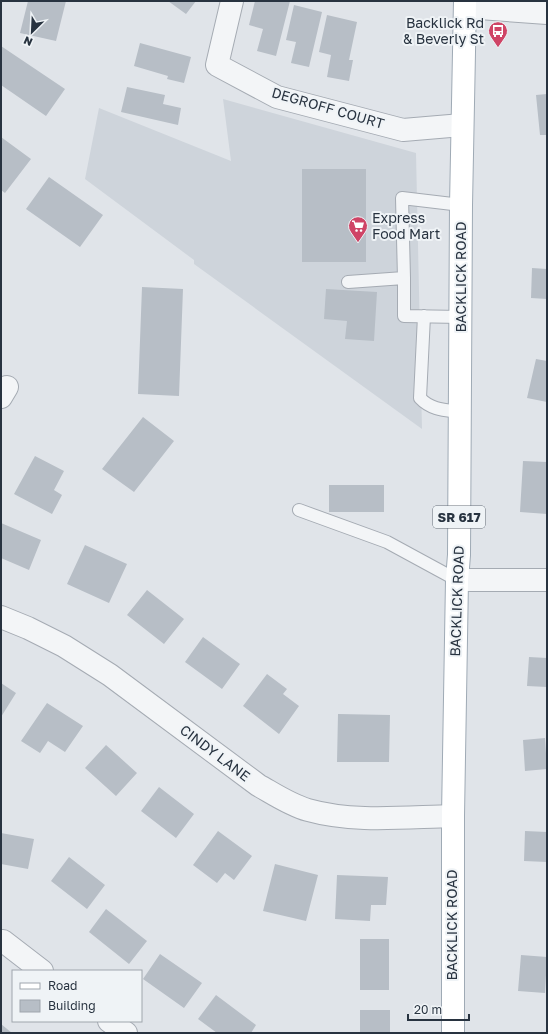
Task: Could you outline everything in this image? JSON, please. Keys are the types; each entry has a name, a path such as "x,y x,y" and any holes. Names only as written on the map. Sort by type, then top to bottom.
{"main road":[{"name":"BACKLICK ROAD","path":"453,1033 453,816 457,580 459,555 461,205 465,4"}],"street":[{"name":"DEGROFF COURT","path":"232,1 217,65 277,97 403,130 462,125"},
{"path":"465,4 547,13"},
{"path":"457,580 547,580"},
{"name":"CINDY LANE","path":"1,617 28,628 64,646 110,675 258,785 278,797 307,810 331,815 364,818 453,816"},
{"path":"3,941 41,970"},
{"path":"110,1022 126,1033"}],"lane":[{"path":"461,205 402,198 404,316 461,317"},
{"path":"348,282 404,278"},
{"path":"424,316 420,398 434,408 460,412"},
{"path":"299,510 387,542 457,580"}],"shaded area":[{"path":"223,99 416,153 422,429 194,264 194,260 85,179 99,108 231,161"}],"building":[{"path":"28,1 66,1 56,41 20,33"},
{"path":"168,1 196,1 186,14"},
{"path":"255,1 290,1 276,56 257,51 263,29 249,25"},
{"path":"294,5 322,12 309,67 291,63 296,42 286,40"},
{"path":"327,15 357,22 349,60 353,60 349,81 327,77 331,55 319,52"},
{"path":"140,43 191,57 184,83 167,79 168,76 134,66"},
{"path":"1,46 65,89 46,116 1,85"},
{"path":"127,87 165,95 163,104 181,108 178,125 121,112"},
{"path":"547,94 547,135 540,135 536,95"},
{"path":"1,137 31,159 5,193 1,190"},
{"path":"302,169 366,169 366,262 302,262"},
{"path":"49,177 103,215 80,247 26,209"},
{"path":"532,268 547,269 547,299 531,298"},
{"path":"142,287 183,289 179,396 138,394"},
{"path":"326,289 377,292 374,341 345,339 347,321 324,319"},
{"path":"536,359 547,361 547,402 527,398"},
{"path":"143,417 174,441 134,492 102,469"},
{"path":"35,456 64,471 54,490 62,495 52,514 14,494"},
{"path":"523,461 547,462 547,514 520,512"},
{"path":"329,485 384,485 384,512 329,512"},
{"path":"1,523 41,540 29,570 1,558"},
{"path":"85,545 127,564 109,603 67,584"},
{"path":"147,590 184,619 164,644 127,615"},
{"path":"203,637 240,664 222,689 185,662"},
{"path":"529,657 547,658 547,687 527,686"},
{"path":"267,674 287,689 283,694 299,706 279,734 243,706"},
{"path":"1,683 16,693 1,717"},
{"path":"47,703 83,726 65,752 48,741 40,753 21,741"},
{"path":"338,714 390,715 389,762 337,762"},
{"path":"545,738 547,769 525,771 523,740"},
{"path":"106,745 137,773 116,796 85,768"},
{"path":"159,787 194,814 176,838 141,811"},
{"path":"218,831 252,856 234,880 225,873 217,883 193,865"},
{"path":"525,831 547,832 547,862 524,861"},
{"path":"1,833 34,839 28,869 1,864"},
{"path":"69,857 105,885 87,909 51,881"},
{"path":"275,864 318,875 306,921 263,911"},
{"path":"337,875 388,877 386,905 371,905 370,921 335,919"},
{"path":"106,909 147,941 129,964 89,932"},
{"path":"360,939 389,939 389,990 360,990"},
{"path":"160,954 202,983 184,1008 143,979"},
{"path":"521,955 547,957 545,993 518,991"},
{"path":"216,995 256,1025 251,1033 217,1033 198,1019"},
{"path":"360,1010 390,1010 390,1033 360,1033"},
{"path":"1,1024 12,1033 1,1033"}],"place":[{"name":"Backlick Rd & Beverly St","path":"498,48"},
{"name":"Express Food Mart","path":"358,243"}]}
